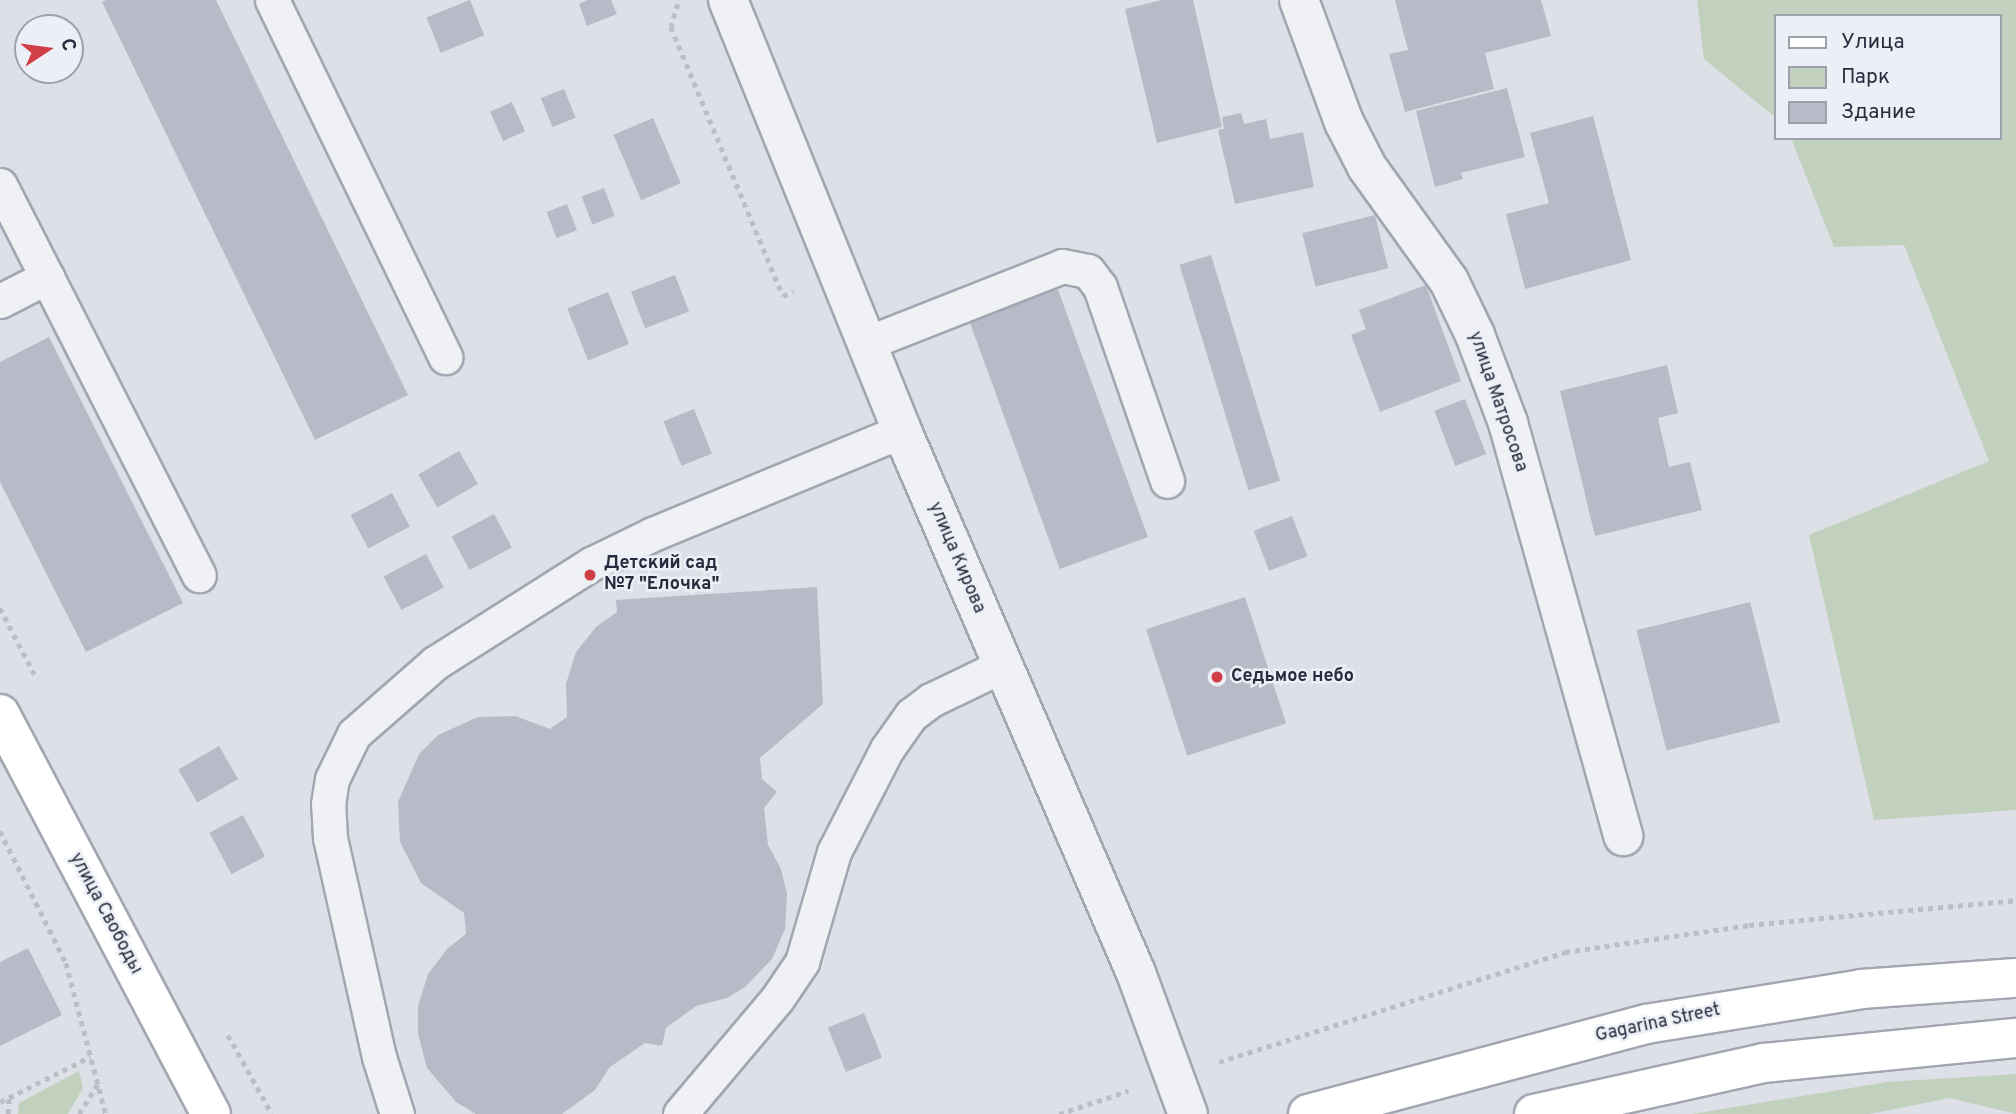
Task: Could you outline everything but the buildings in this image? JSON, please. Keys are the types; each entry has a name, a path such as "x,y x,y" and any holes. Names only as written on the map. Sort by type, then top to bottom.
{"main road":[{"name":"улица Свободы","path":"0,714 211,1114"},
{"name":"Gagarina Street","path":"1308,1114 1646,1024 1861,989 2016,978"},
{"path":"1534,1114 1764,1063 2016,1038"}],"street":[{"name":"улица Кирова","path":"728,0 902,431 1136,972 1188,1114"},
{"name":"улица Матросова","path":"1299,0 1344,122 1367,167 1449,281 1475,335 1508,423 1623,836"}],"lane":[{"path":"272,0 445,357"},
{"path":"0,185 198,575"},
{"path":"867,343 1062,266 1088,271 1100,286 1167,481"},
{"path":"0,301 47,277"},
{"path":"397,1114 379,1057 330,838 328,804 332,779 354,734 403,687 435,663 591,564 653,534 902,431"},
{"path":"680,1114 777,999 802,961 834,852 887,749 911,715 931,700 1002,666"}],"path":[{"path":"0,831 66,963 106,1114"},
{"path":"1059,1114 1564,952 1722,929 2016,900"},
{"path":"0,1102 90,1056"},
{"path":"79,1114 98,1083"},
{"path":"8,1114 9,1097"}],"green space":[{"path":"1697,0 2016,0 2016,810 1874,820 1809,535 1989,461 1904,245 1834,247 1792,140 2002,140 2002,14 1774,14 1774,116 1704,59"},
{"path":"79,1071 83,1088 68,1114 18,1114 19,1103"},
{"path":"2016,1074 2016,1114 1950,1098 1870,1114 1692,1114 1887,1082"}],"place":[{"name":"Детский сад №7 \"Елочка\"","path":"590,575"},
{"name":"Седьмое небо","path":"1217,677"}]}
